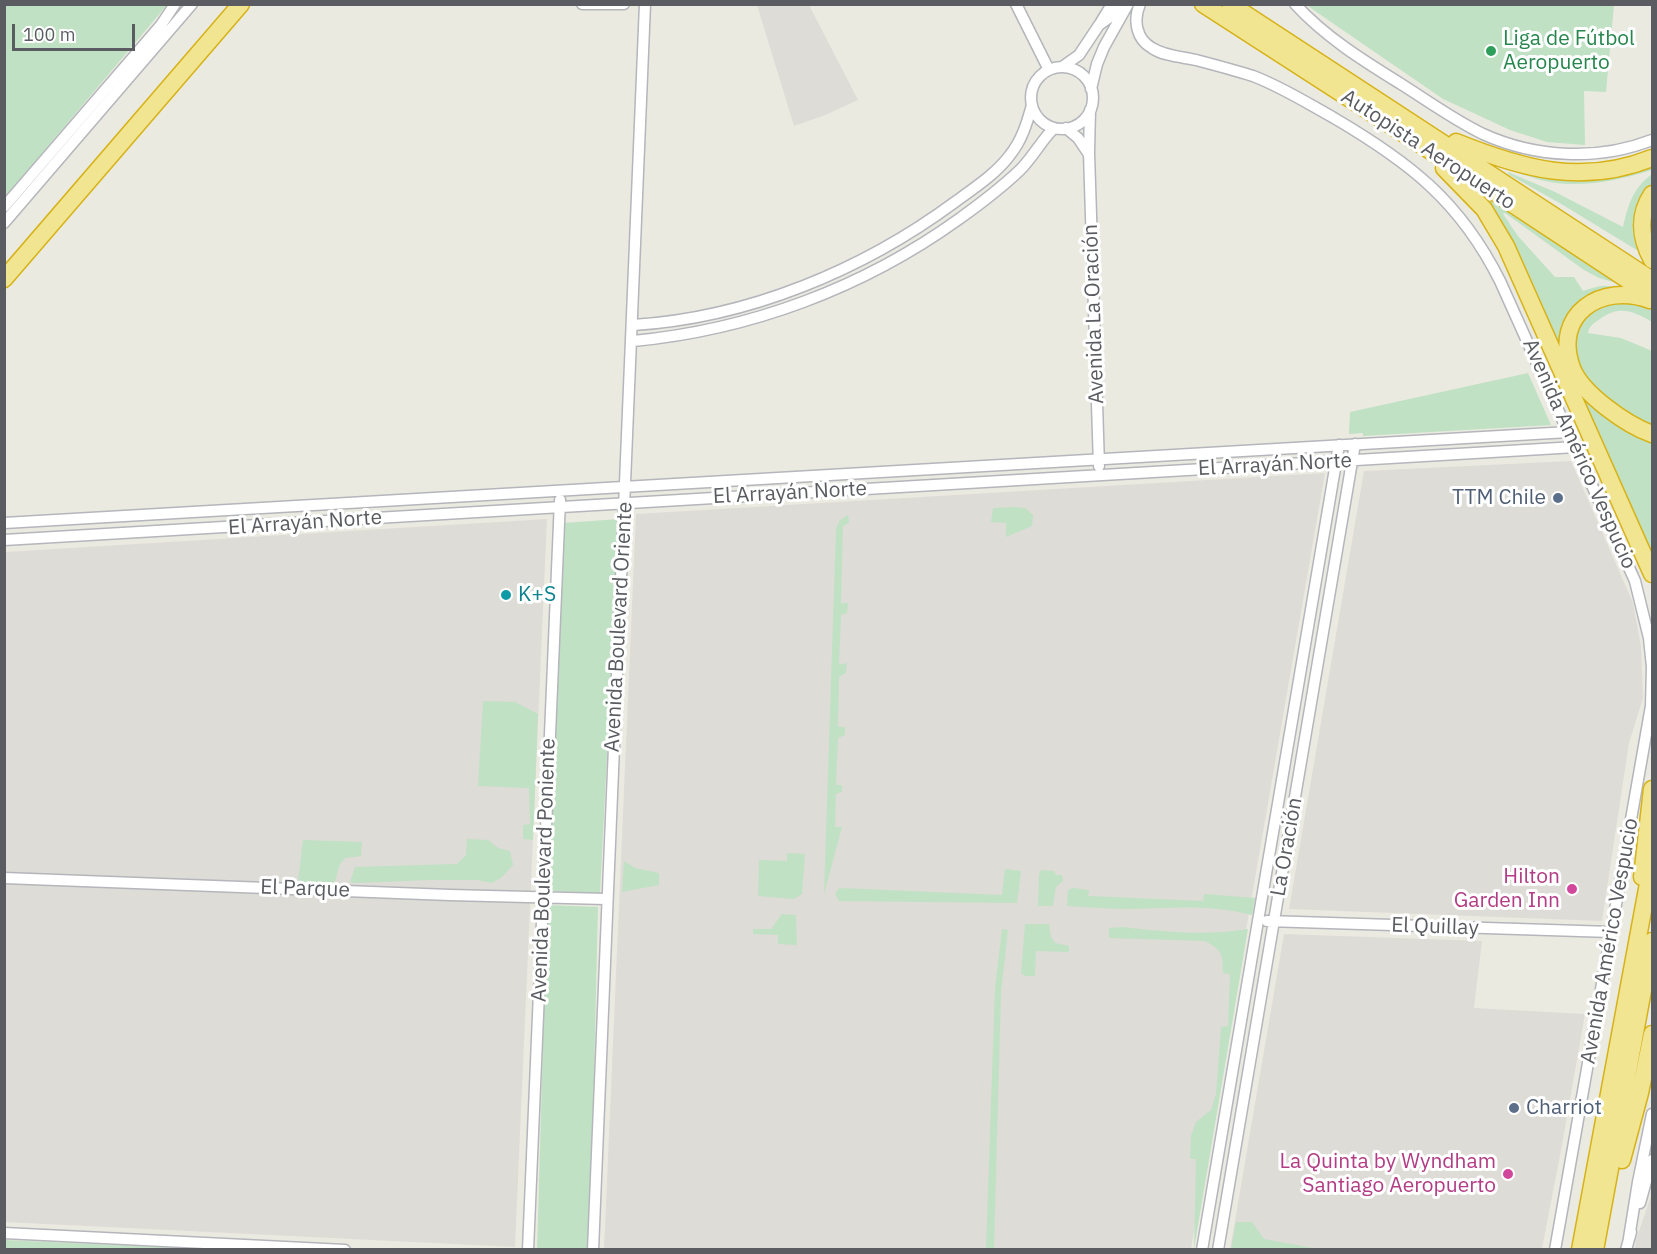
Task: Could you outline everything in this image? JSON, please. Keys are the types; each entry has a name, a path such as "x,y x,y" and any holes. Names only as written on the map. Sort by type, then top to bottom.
{"highway":[{"path":"4,282 12,261 227,4"},
{"path":"12,261 241,4"},
{"name":"Autopista Aeropuerto","path":"1203,4 1653,280"},
{"name":"Autopista Aeropuerto","path":"1230,4 1653,296"},
{"path":"1420,136 1504,162 1545,170 1604,171 1653,158"},
{"path":"1420,136 1474,197 1506,246 1653,574"},
{"path":"1653,194 1646,206 1642,229 1644,242 1653,260"},
{"path":"1653,301 1626,294 1607,295 1595,300 1576,317 1570,331 1568,345 1571,367 1583,387 1627,422 1653,434"},
{"path":"1636,949 1644,849 1653,789"},
{"path":"1580,1250 1653,862"},
{"path":"1596,1247 1653,941"},
{"path":"1596,1247 1612,1200 1653,1034"}],"street":[{"path":"4,207 161,25 175,4"},
{"path":"4,223 192,4"},
{"path":"582,4 624,4"},
{"name":"Avenida Boulevard Oriente","path":"593,1250 606,899 633,341 645,4"},
{"path":"1016,4 1048,70"},
{"path":"633,325 700,316 754,302 822,278 875,253 947,208 998,168 1019,142 1032,105 1031,95 1039,78 1048,70 1062,67 1079,55 1112,4"},
{"path":"1099,25 1118,13 1127,4"},
{"path":"1091,89 1104,47 1127,4"},
{"name":"Avenida Américo Vespucio","path":"1140,4 1136,16 1138,30 1142,40 1154,50 1232,69 1278,87 1383,148 1415,171 1437,191 1473,233 1492,265 1635,581 1646,620 1652,667 1648,725 1555,1250"},
{"path":"1295,4 1314,23 1355,54 1470,127 1496,139 1528,148 1564,154 1612,151 1653,140"},
{"path":"1032,105 1040,119 1054,128 1066,128 1079,123 1090,110 1093,98 1085,78 1079,72 1062,67"},
{"name":"Avenida La Oración","path":"1090,110 1089,153 1100,475"},
{"path":"633,341 700,332 758,317 819,296 880,268 940,232 981,202 1020,170 1054,128"},
{"path":"1066,128 1089,153"},
{"name":"El Arrayán Norte","path":"4,523 1569,432"},
{"name":"La Oración","path":"1218,1250 1355,444"},
{"name":"La Oración","path":"1202,1250 1339,445"},
{"name":"El Arrayán Norte","path":"4,540 1576,447"},
{"name":"Avenida Boulevard Poniente","path":"528,1250 561,490"},
{"name":"El Parque","path":"4,878 606,899"},
{"name":"El Quillay","path":"1258,920 1611,932"},
{"path":"1628,1244 1638,1182 1653,1114"},
{"path":"1628,1244 1653,1160"},
{"path":"4,1233 345,1250"}],"shaded area":[{"path":"757,5 809,5 858,100 794,126"},
{"path":"1571,461 1633,603 1641,647 1643,698 1629,743 1602,921 1289,909 1364,471"},
{"path":"1325,473 1191,1249 604,1250 636,514"},
{"path":"547,519 515,1247 5,1222 5,552"},
{"path":"1284,934 1482,941 1474,1008 1585,1014 1542,1249 1230,1250"},
{"path":"1652,1193 1652,1249 1635,1249 1636,1240"}],"green space":[{"path":"4,5 167,5 5,197 4,197"},
{"name":"Liga de Fútbol Aeropuerto","path":"1307,5 1614,5 1606,92 1584,91 1585,145 1547,142 1510,130 1443,99"},
{"path":"1652,163 1652,170 1607,181 1577,184 1546,181 1522,174 1514,169"},
{"path":"1508,172 1555,192 1623,227 1632,198 1640,185 1652,174 1652,189 1640,252 1508,174"},
{"path":"1479,191 1628,286 1599,278 1584,270 1505,213 1503,214 1518,236 1555,277 1574,277 1583,291 1604,286 1616,289 1605,292 1559,349 1488,202"},
{"path":"1615,300 1652,308 1652,322 1626,311 1613,312 1596,322 1588,333 1621,338 1650,350 1652,353 1652,429 1641,425 1585,380 1573,347 1578,329 1588,314"},
{"path":"1528,373 1551,425 1363,436 1363,433 1349,434 1350,412"},
{"path":"1583,392 1652,438 1652,567 1578,396"},
{"path":"993,508 1025,508 1033,515 1032,526 1006,537 1006,523 991,522"},
{"path":"848,515 849,523 843,526 841,603 848,603 847,613 841,615 839,665 847,663 846,673 839,677 838,727 845,727 845,735 838,738 836,785 842,785 842,792 836,794 835,827 842,827 824,894 836,529 840,520"},
{"path":"619,519 600,893 550,891 564,523"},
{"path":"483,701 515,702 538,714 533,840 523,839 523,825 530,824 529,788 478,786"},
{"path":"467,839 488,840 498,848 510,851 513,865 502,877 492,883 477,880 350,882 355,867 457,864 466,855"},
{"path":"303,840 362,842 361,856 345,858 340,864 334,884 298,882"},
{"path":"787,853 805,854 802,894 794,899 758,896 759,860 787,861"},
{"path":"624,861 635,868 659,873 659,885 622,892"},
{"path":"1005,869 1021,871 1017,903 839,901 835,894 839,888 1002,895"},
{"path":"1041,870 1054,871 1056,875 1062,875 1063,881 1056,887 1053,906 1038,906"},
{"path":"1073,888 1089,890 1088,896 1203,901 1204,894 1255,898 1252,915 1206,908 1124,909 1067,906 1068,890"},
{"path":"547,905 598,907 590,1249 537,1250"},
{"path":"782,914 796,915 797,945 778,944 778,935 753,934 753,929 771,929"},
{"path":"1025,924 1049,924 1051,937 1055,943 1069,946 1069,952 1036,951 1035,976 1025,976 1021,973"},
{"path":"1109,928 1201,933 1248,929 1194,1249 1196,1159 1190,1159 1191,1136 1196,1122 1211,1110 1216,1094 1221,1027 1228,1026 1230,974 1223,973 1220,954 1205,941 1109,938"},
{"path":"1002,929 1008,930 1001,992 994,1249 986,1249 995,988"},
{"path":"1236,1222 1252,1222 1264,1239 1318,1249 1231,1249"},
{"path":"5,1240 202,1249 5,1250"}],"place":[{"name":"Liga de Fútbol Aeropuerto","path":"1491,51"},
{"name":"TTM Chile","path":"1558,498"},
{"name":"K+S","path":"506,595"},
{"name":"Hilton Garden Inn","path":"1572,889"},
{"name":"Charriot","path":"1514,1108"},
{"name":"La Quinta by Wyndham Santiago Aeropuerto","path":"1508,1174"}]}
